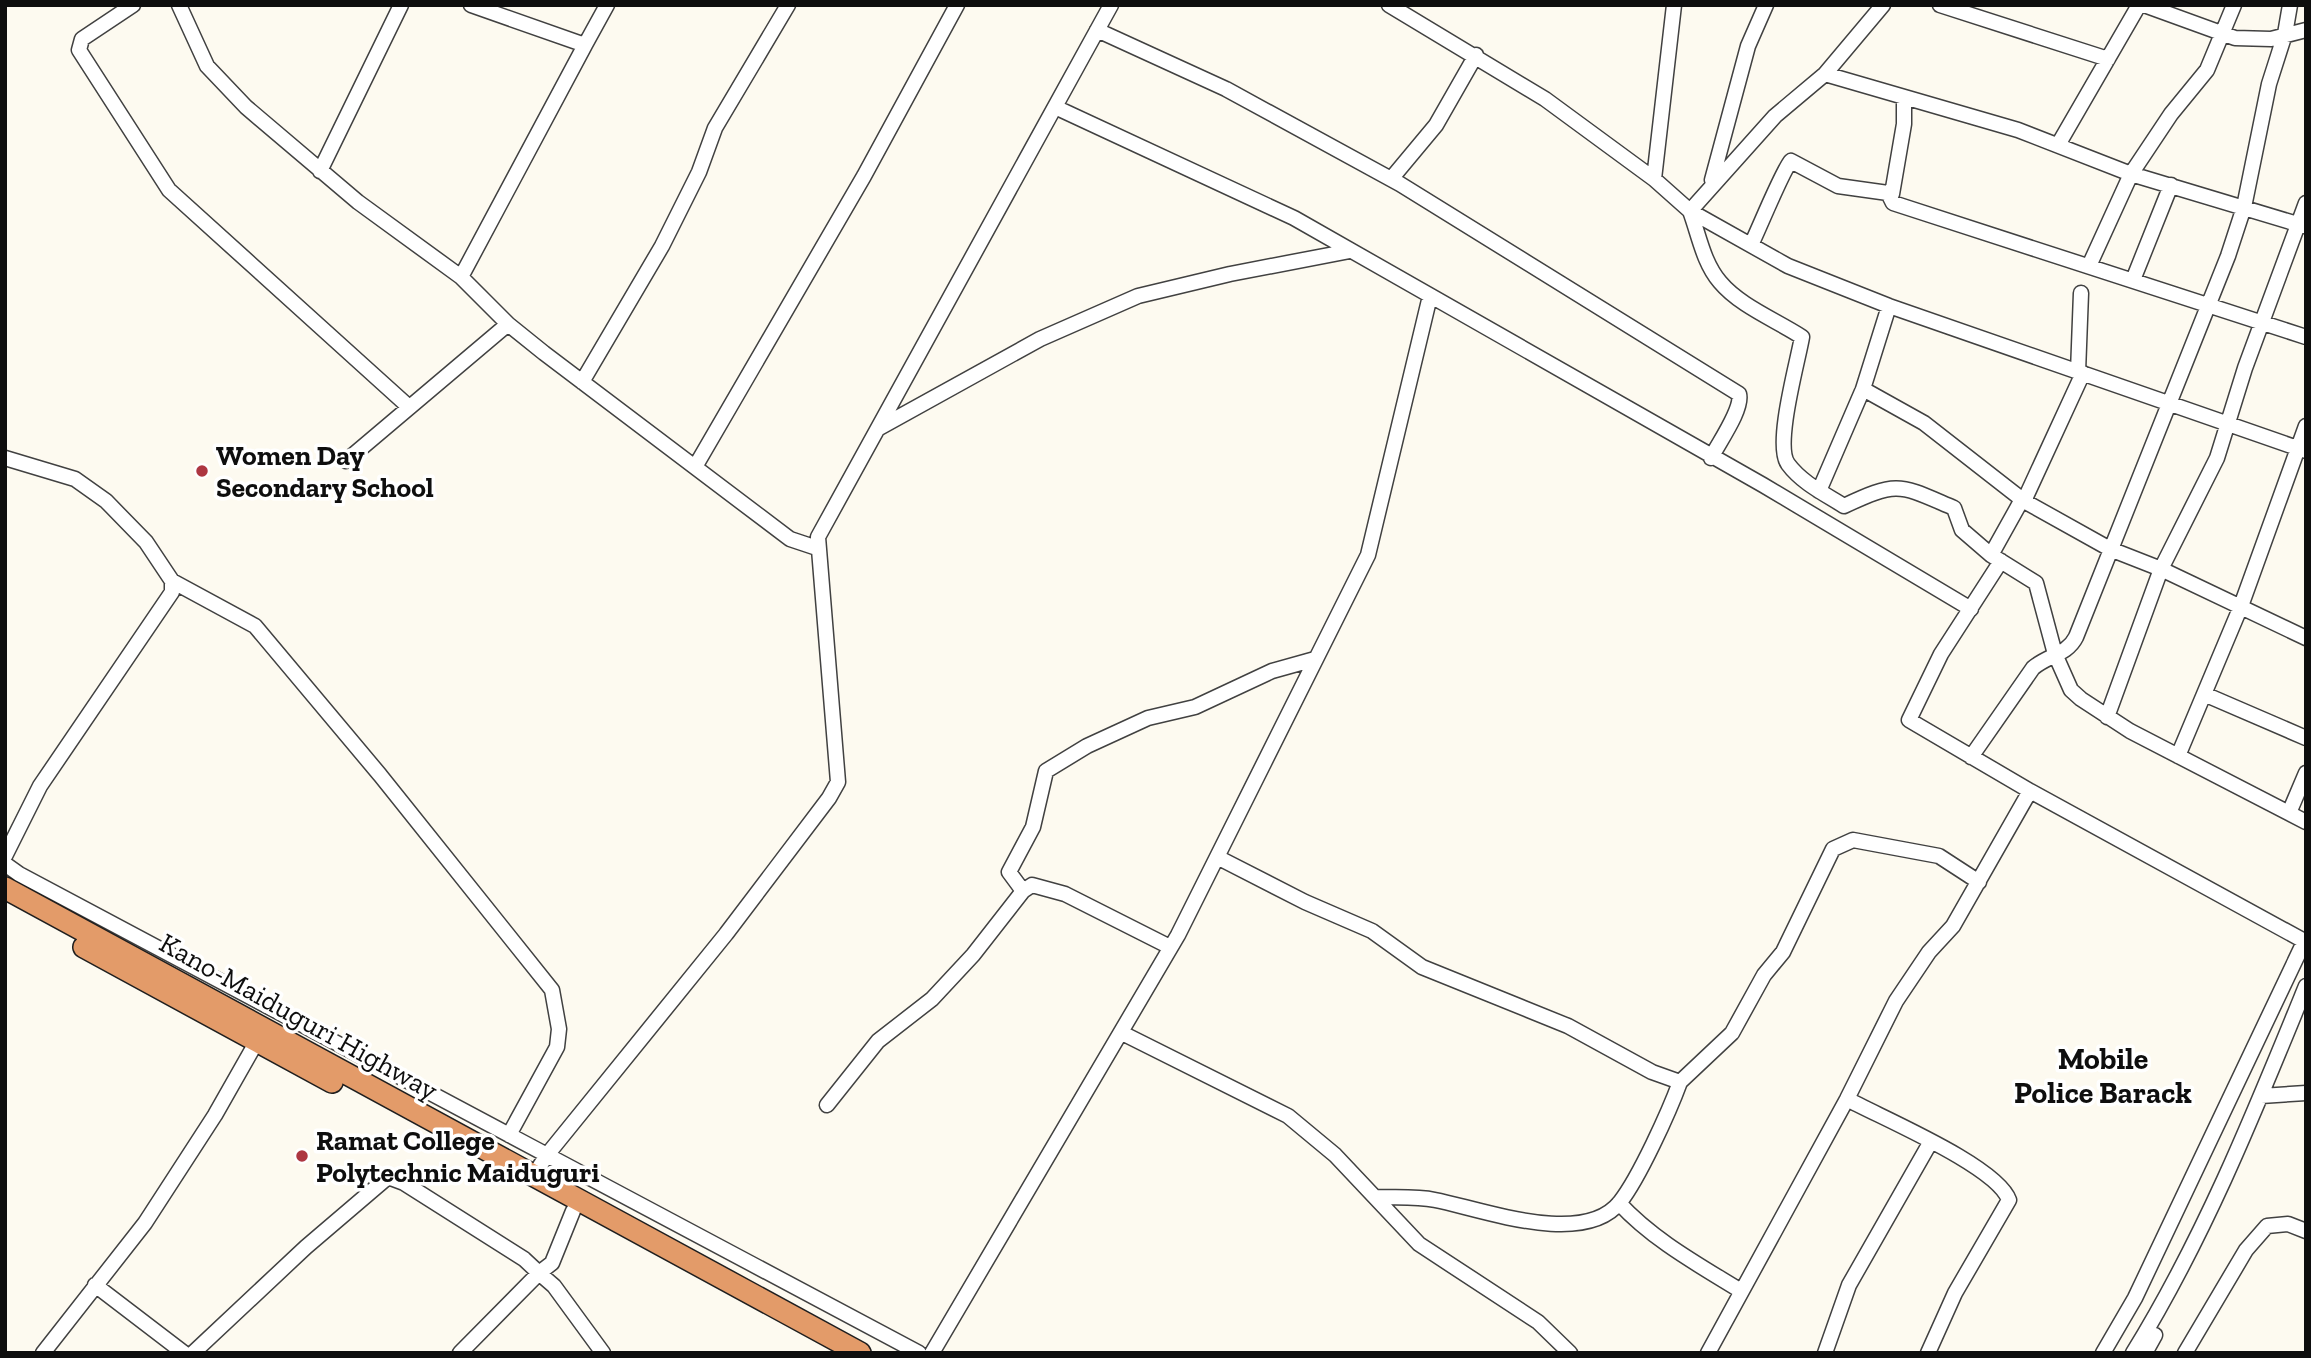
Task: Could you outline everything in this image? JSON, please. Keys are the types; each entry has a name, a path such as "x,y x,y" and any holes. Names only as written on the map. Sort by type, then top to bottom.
{"highway":[{"name":"Kano-Maiduguri Highway","path":"5,888 573,1211 836,1353"},
{"name":"Kano-Maiduguri Highway","path":"5,903 534,1175 860,1353"}],"street":[{"path":"133,5 82,39 79,50 169,190 409,407"},
{"path":"179,5 207,65 246,107 320,172 461,277 508,324 582,382 790,539 817,548"},
{"path":"320,172 401,5"},
{"path":"471,5 585,46"},
{"path":"461,277 607,5"},
{"path":"582,382 662,246 699,172 715,128 788,5"},
{"path":"695,467 864,176 957,5"},
{"path":"534,1175 547,1155 726,934 830,798 838,782 839,766 818,537 1111,5"},
{"path":"1389,5 1545,99 1654,179 1690,211 1788,266 1889,306 2301,450"},
{"path":"1654,179 1674,5"},
{"path":"1711,184 1748,46 1766,5"},
{"path":"1690,211 1711,184 1775,116 1825,74 1883,5"},
{"path":"1940,5 2108,59"},
{"path":"2058,145 2141,5 2224,36 2271,39 2306,30"},
{"path":"2090,266 2131,174 2171,114 2207,70 2224,36 2234,5"},
{"path":"1971,757 2033,668 2071,647 2110,548 2126,518 2244,207 2269,84 2285,34 2290,5"},
{"path":"1097,30 1226,89 1391,179 1739,394 1740,408 1727,425 1711,458"},
{"path":"1391,179 1436,125 1476,55"},
{"path":"1825,74 1983,119 2131,174 2301,225"},
{"path":"1904,98 1904,124 1892,194 1893,203 2133,280 2261,325 2306,337"},
{"path":"1055,107 1283,212 1971,609"},
{"path":"1751,245 1776,193 1783,168 1791,162 1838,186 1892,194"},
{"path":"2133,280 2171,185"},
{"path":"2107,717 2161,569 2217,458 2261,325 2301,225 2306,204"},
{"path":"1690,211 1707,261 1720,283 1802,337 1789,393 1783,450 1786,462 1819,491 1844,506"},
{"path":"879,428 1040,339 1138,296 1230,274 1350,251"},
{"path":"2081,293 2081,372 2024,501 2020,503 1971,609 1941,654 1909,720 2030,791 2305,942 2135,1298 2103,1353"},
{"path":"932,1353 1170,947 1368,555 1430,296"},
{"path":"1819,491 1863,389 1889,306"},
{"path":"346,461 508,324"},
{"path":"1863,389 1924,423 2024,501 2110,548 2161,569 2306,638"},
{"path":"2178,756 2241,606 2301,450 2306,426"},
{"path":"5,458 75,479 96,494 146,542 172,581 255,626 388,785 552,990 559,1029 557,1047 509,1135"},
{"path":"1833,528 1844,506 1888,487 1902,488 1954,508 1962,530 1996,558 2036,583 2055,654 2071,690 2107,717 2306,822"},
{"path":"5,856 40,786 172,592 172,581"},
{"path":"1023,891 1009,872 1033,827 1046,771 1087,746 1148,718 1195,707 1272,671 1315,659"},
{"path":"2204,694 2306,738"},
{"path":"2289,813 2306,774"},
{"path":"1708,1353 1847,1099 1895,1000 1929,952 1953,926 2030,791"},
{"path":"1376,1197 1432,1199 1521,1220 1568,1223 1599,1217 1619,1203 1680,1082 1732,1033 1764,975 1783,952 1833,849 1853,840 1939,856 1979,882"},
{"path":"1217,856 1305,902 1372,931 1422,967 1568,1026 1652,1072 1680,1082"},
{"path":"5,864 19,874 919,1353"},
{"path":"827,1105 878,1041 932,999 957,973 1023,891 1032,885 1055,890 1170,947"},
{"path":"2133,1353 2197,1235 2261,1096 2306,986"},
{"path":"1122,1033 1288,1116 1335,1155 1419,1244 1538,1322 1570,1353"},
{"path":"43,1353 145,1223 215,1115 260,1035"},
{"path":"2261,1096 2306,1093"},
{"path":"1847,1099 1981,1169 2005,1189 2009,1200 1955,1293 1928,1353"},
{"path":"1825,1353 1849,1285 1930,1143"},
{"path":"193,1353 306,1247 388,1177 404,1183 524,1259 554,1286 603,1353"},
{"path":"1619,1203 1634,1220 1671,1247 1741,1291"},
{"path":"460,1353 552,1263 557,1245 573,1211"},
{"path":"2185,1353 2246,1251 2267,1226 2288,1224 2306,1231"},
{"path":"94,1285 184,1353"},
{"path":"2145,1353 2155,1335"}],"place":[{"name":"Women Day Secondary School","path":"202,471"},
{"name":"Ramat College Polytechnic Maiduguri","path":"302,1156"}],"district":[{"name":"Mobile Police Barack","path":"2103,1076"}]}
